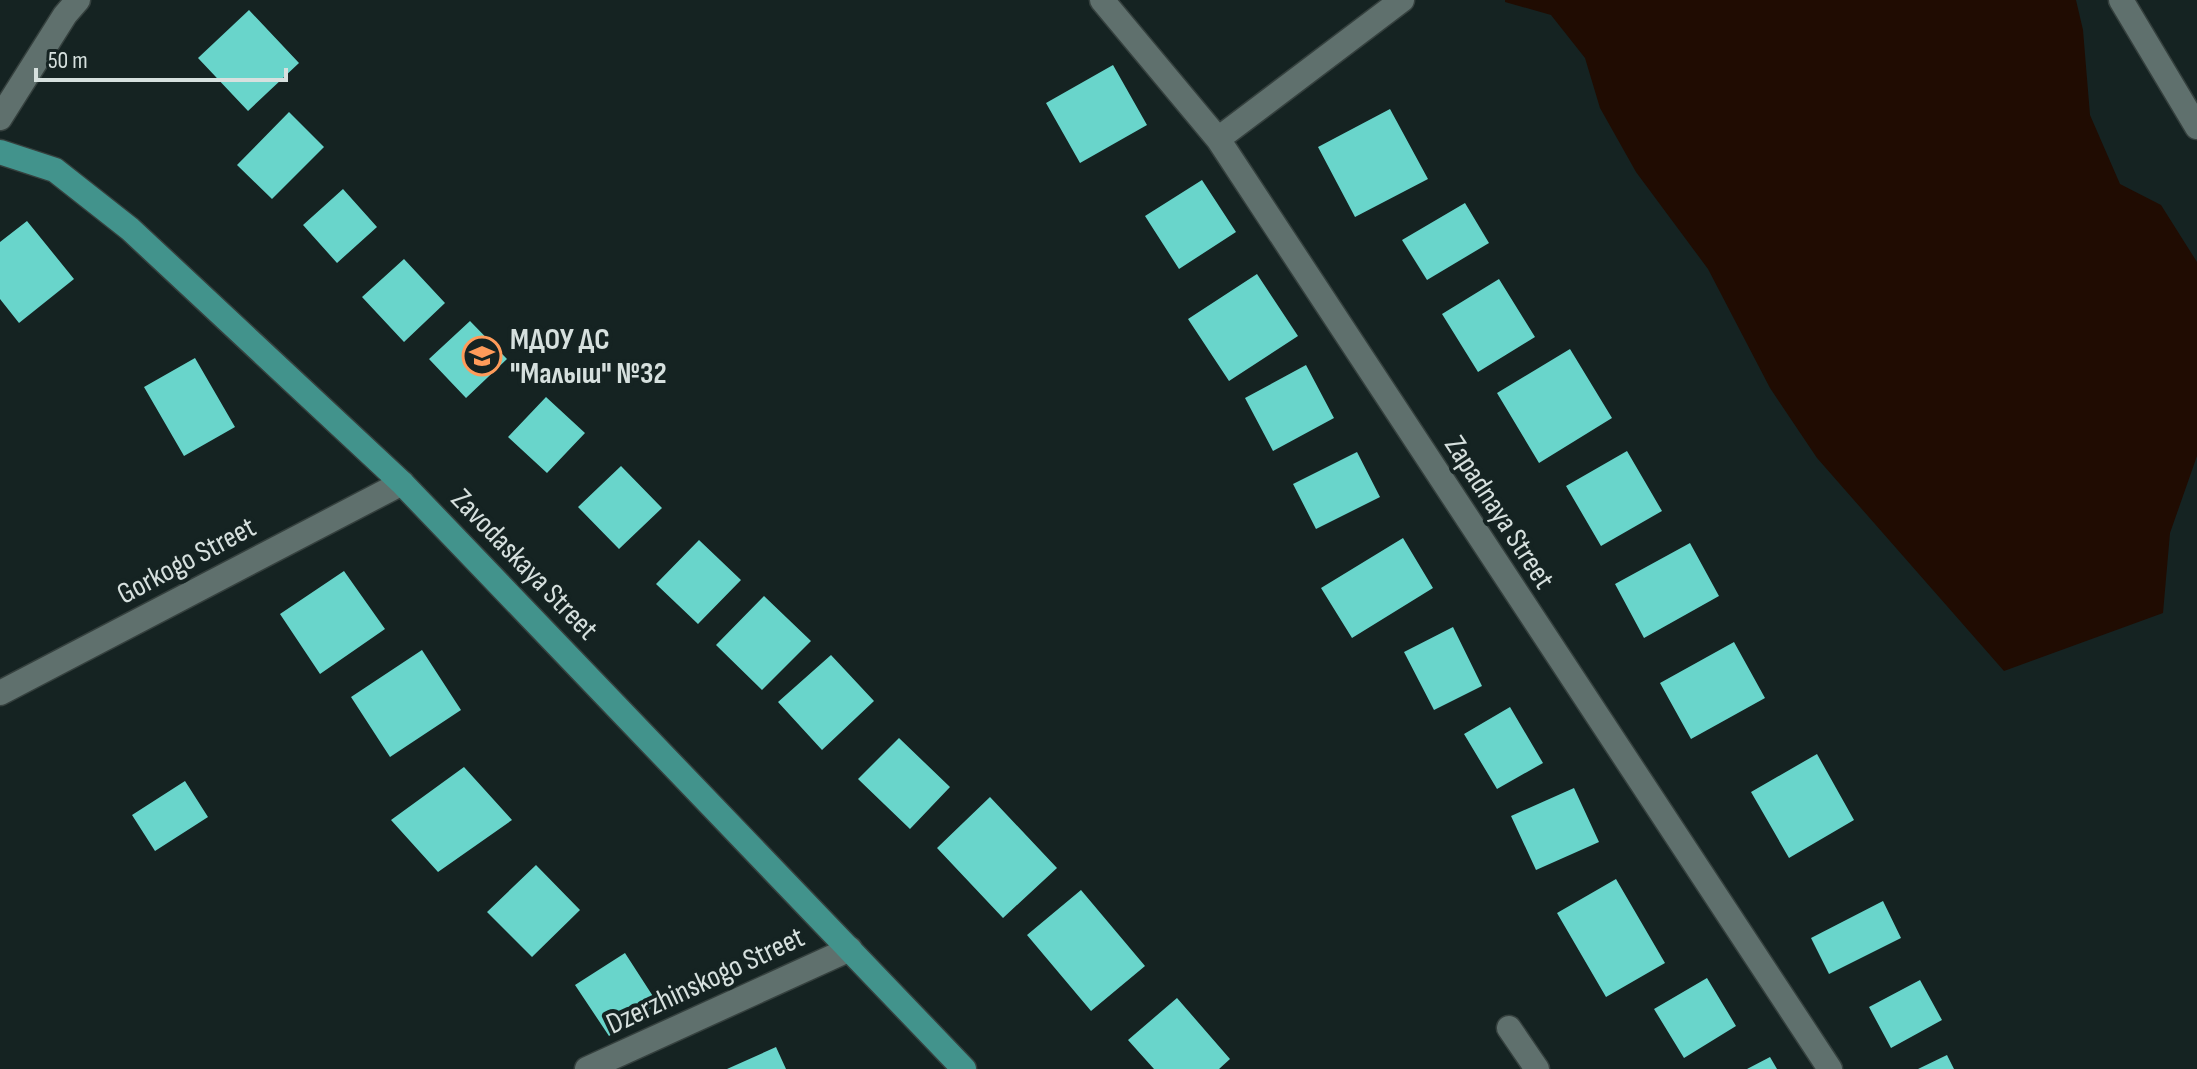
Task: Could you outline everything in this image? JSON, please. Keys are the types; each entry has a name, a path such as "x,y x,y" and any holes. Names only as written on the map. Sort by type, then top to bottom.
{"main road":[{"name":"Zavodaskaya Street","path":"0,152 55,170 130,229 402,483 964,1069"}],"street":[{"path":"0,118 65,15 78,0"},
{"name":"Zapadnaya Street","path":"1102,0 1218,139 1830,1069"},
{"path":"1218,139 1402,0"},
{"path":"2121,0 2197,127"},
{"name":"Gorkogo Street","path":"0,693 402,483"},
{"name":"Dzerzhinskogo Street","path":"587,1069 850,949"},
{"path":"1509,1028 1537,1069"}],"shaded area":[{"path":"1505,0 2076,0 2083,30 2090,115 2120,184 2161,205 2197,262 2197,456 2170,533 2163,613 2004,671 1817,458 1770,388 1708,269 1636,172 1600,108 1585,58 1551,15"}],"building":[{"path":"249,10 299,63 248,111 198,58"},
{"path":"1113,65 1147,125 1080,163 1046,103"},
{"path":"1390,109 1428,179 1355,217 1318,147"},
{"path":"289,112 324,147 272,199 237,165"},
{"path":"1202,180 1236,232 1179,269 1145,216"},
{"path":"343,189 377,227 337,263 303,225"},
{"path":"1465,203 1489,243 1427,280 1402,240"},
{"path":"27,221 74,279 19,323 0,299 0,242"},
{"path":"404,259 445,303 404,342 362,297"},
{"path":"1257,274 1298,336 1229,381 1188,319"},
{"path":"1499,279 1535,337 1478,372 1442,314"},
{"path":"470,321 507,359 466,398 429,359"},
{"path":"1570,349 1612,418 1539,463 1497,393"},
{"path":"195,358 235,427 184,456 144,387"},
{"path":"1306,365 1334,418 1273,451 1245,398"},
{"path":"546,397 585,433 547,473 508,437"},
{"path":"1627,451 1662,511 1601,546 1566,486"},
{"path":"1357,452 1380,497 1316,529 1293,484"},
{"path":"621,466 662,508 619,549 578,507"},
{"path":"1403,538 1433,588 1352,638 1321,588"},
{"path":"699,540 741,580 698,624 656,584"},
{"path":"1690,543 1719,596 1644,638 1615,584"},
{"path":"344,571 385,629 320,674 280,614"},
{"path":"764,596 811,641 762,690 716,645"},
{"path":"1453,627 1482,686 1434,710 1404,652"},
{"path":"1734,642 1765,698 1691,739 1660,683"},
{"path":"422,650 461,710 390,757 351,697"},
{"path":"831,655 874,701 822,750 778,702"},
{"path":"1510,707 1543,763 1497,789 1464,734"},
{"path":"899,738 950,787 910,829 858,779"},
{"path":"1817,754 1854,820 1789,858 1751,792"},
{"path":"464,767 512,820 438,872 391,820"},
{"path":"185,781 208,817 155,851 132,815"},
{"path":"1574,788 1599,842 1536,870 1511,816"},
{"path":"990,797 1057,868 1003,918 937,848"},
{"path":"536,865 580,910 532,957 487,912"},
{"path":"1616,879 1665,963 1606,997 1557,913"},
{"path":"1081,890 1145,966 1091,1011 1027,935"},
{"path":"1883,901 1901,938 1829,974 1811,938"},
{"path":"625,953 658,1004 609,1036 575,985"},
{"path":"1707,978 1736,1026 1684,1058 1654,1009"},
{"path":"1920,980 1942,1020 1891,1048 1869,1007"},
{"path":"1177,998 1230,1059 1219,1069 1154,1069 1128,1040"},
{"path":"776,1047 786,1069 727,1069"},
{"path":"1947,1055 1954,1069 1918,1069"},
{"path":"1770,1057 1777,1069 1747,1069"}],"place":[{"name":"МДОУ ДС \"Малыш\" №32","path":"482,356"}]}
